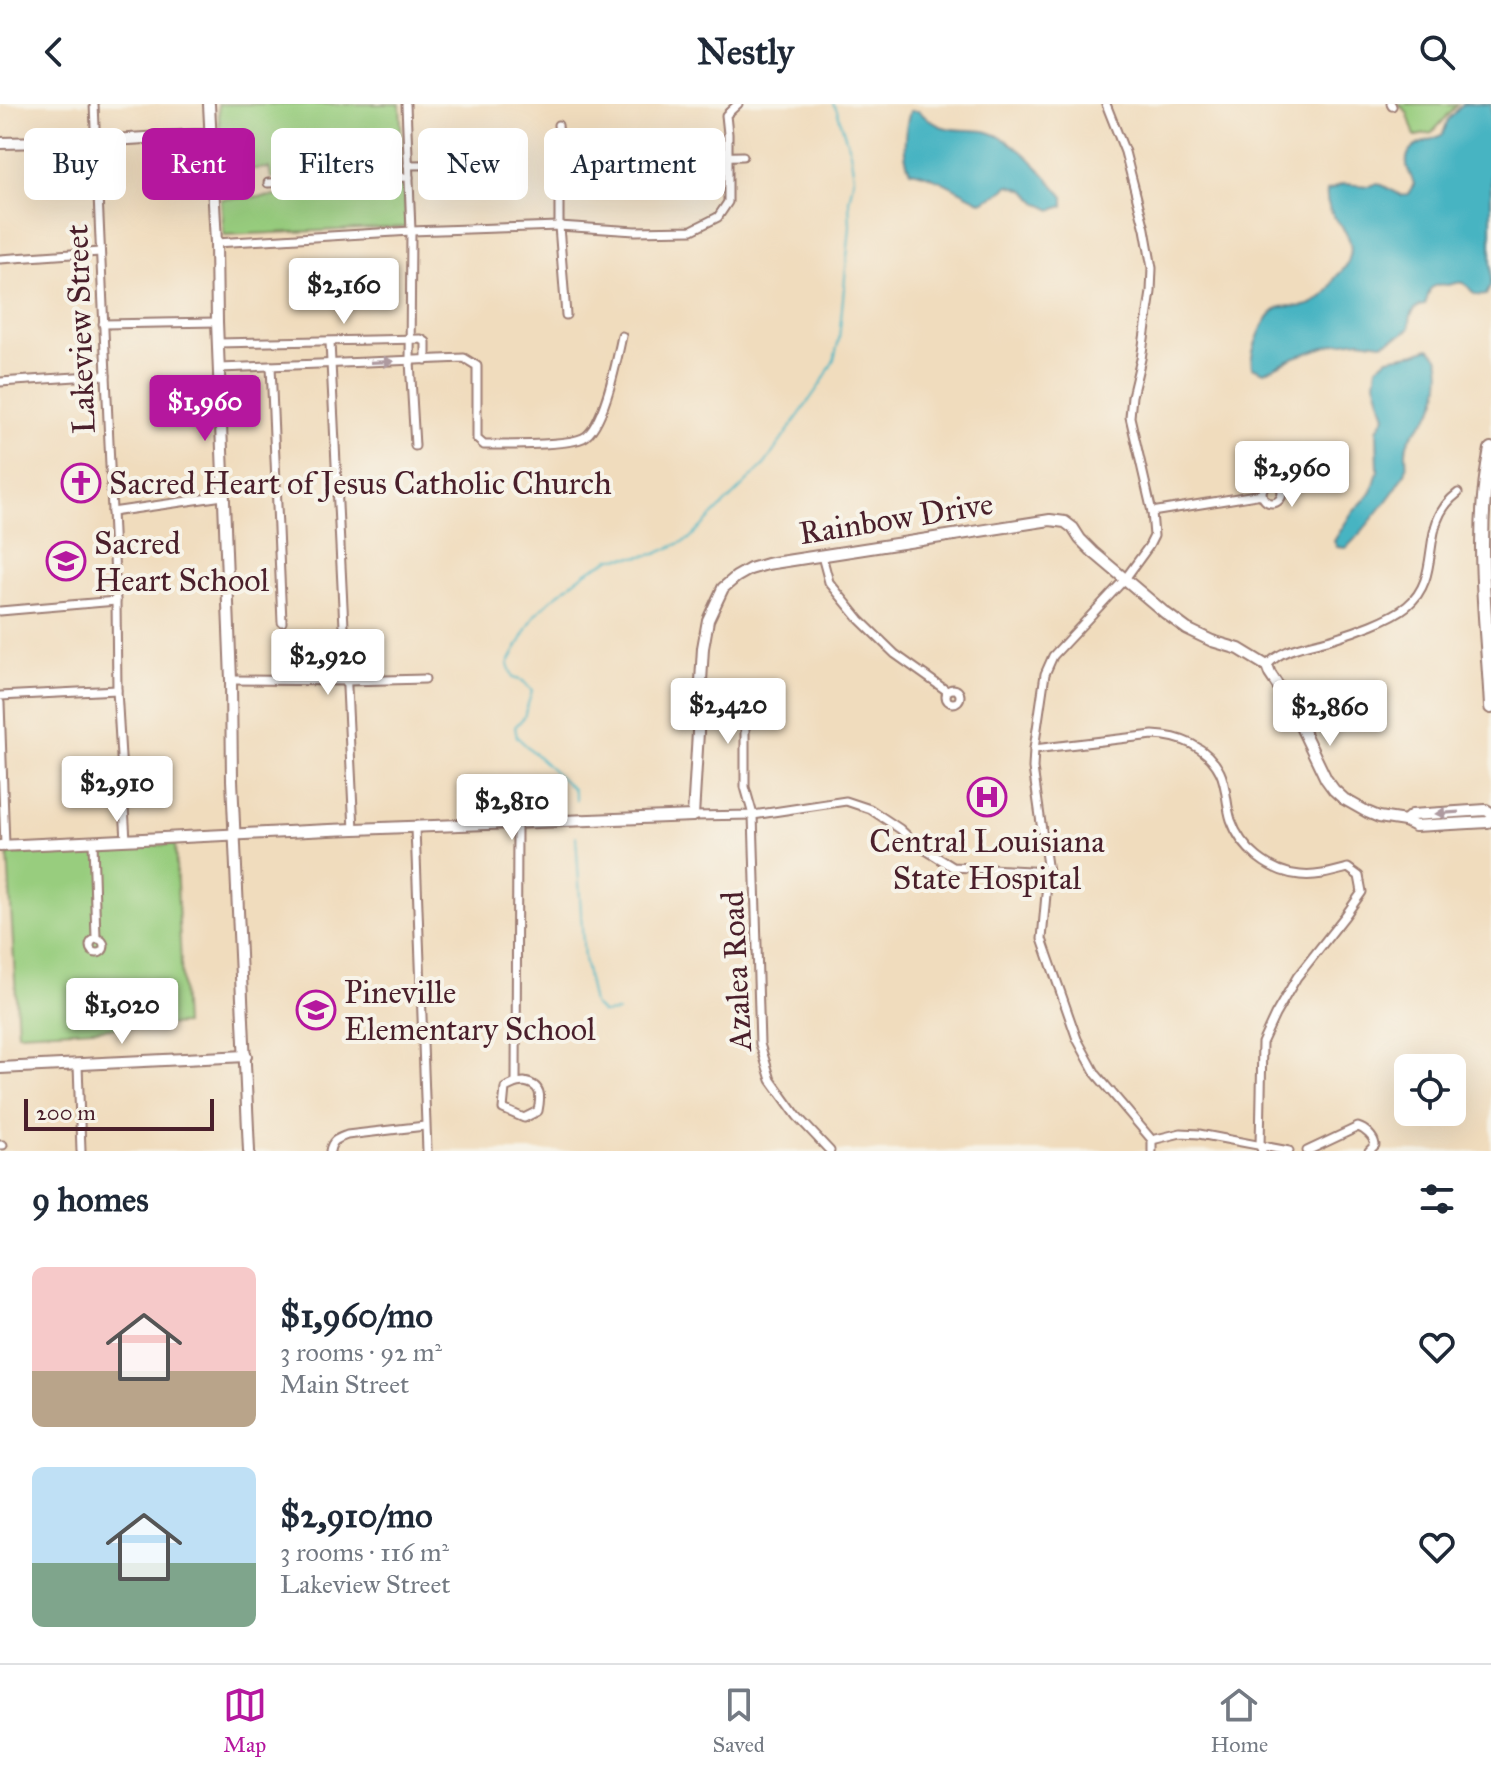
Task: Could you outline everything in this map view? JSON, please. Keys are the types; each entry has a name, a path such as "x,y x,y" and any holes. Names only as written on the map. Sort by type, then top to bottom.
{"highway":[{"path":"1491,449 1482,544 1491,707"}],"street":[{"name":"Lakeview Street","path":"94,104 95,128"},
{"path":"209,104 211,128"},
{"path":"406,104 411,231 410,361 415,446"},
{"path":"216,243 559,226 635,231 692,230 718,217 728,202 726,115 738,104"},
{"path":"1106,104 1125,152 1152,268 1151,292 1130,417 1152,512 1154,536 1125,579 1053,656 1045,674 1033,768 1048,872 1042,939 1077,1039 1096,1074 1152,1140 1152,1151"},
{"path":"0,143 24,142"},
{"path":"725,157 743,156"},
{"path":"408,165 418,165"},
{"path":"268,183 409,177"},
{"name":"Lakeview Street","path":"98,200 116,601 117,690 126,840"},
{"path":"214,200 249,1151"},
{"path":"559,200 566,315"},
{"path":"0,259 100,252"},
{"path":"103,324 217,322"},
{"path":"220,368 464,358 477,366 477,439 484,445 571,442 586,437 596,424 609,390 622,336"},
{"path":"218,343 421,339 426,342 426,360"},
{"path":"330,342 354,830"},
{"path":"271,366 282,622"},
{"path":"0,382 106,375"},
{"path":"1458,493 1446,502 1439,514 1426,580 1413,601 1393,615 1338,637 1288,651 1273,658 1267,666 1290,704 1320,767 1334,790 1344,799 1379,817 1405,821 1415,826 1491,820"},
{"path":"1152,512 1262,494"},
{"path":"112,512 223,496"},
{"name":"Rainbow Drive","path":"693,816 703,648 708,620 723,588 750,569 767,564 1050,520 1065,522 1093,552 1187,629 1239,649 1267,666"},
{"path":"822,556 829,582 860,620 895,654 947,691"},
{"path":"0,611 116,601"},
{"path":"231,680 425,679"},
{"path":"0,696 117,690"},
{"path":"0,703 2,846 753,815 846,801 870,809 930,854 953,867 1048,872"},
{"name":"Azalea Road","path":"757,707 745,707 745,787 753,815 760,1044 771,1080 797,1116 830,1151"},
{"path":"1034,749 1153,735 1190,742 1208,755 1221,772 1238,837 1255,856 1275,870 1300,875 1348,868 1359,876 1362,892 1297,977 1262,1043 1261,1148"},
{"path":"1405,821 1412,815 1486,810 1491,813"},
{"path":"516,1083 517,824"},
{"path":"415,828 427,1151"},
{"path":"93,842 96,938"},
{"path":"0,1068 246,1056"},
{"path":"78,1065 81,1151"},
{"path":"516,1083 532,1084 537,1087 541,1097 538,1111 524,1118 503,1109 505,1088 516,1083"},
{"path":"331,1147 347,1135 425,1126"},
{"path":"1307,1151 1358,1127 1364,1128 1375,1141 1369,1151"},
{"path":"1152,1140 1181,1133 1199,1134 1289,1151"}],"green space":[{"path":"218,104 400,104 401,128 271,128 271,178 269,168 255,169 255,128 220,128"},
{"path":"1398,104 1458,104 1432,133 1415,136 1407,112"},
{"path":"402,145 406,227 224,235 221,200 255,200 255,197 271,196 271,200 402,200"},
{"path":"175,844 184,1024 18,1033 8,854"}],"water":[{"path":"1463,104 1491,104 1491,285 1486,295 1474,294 1461,282 1436,285 1430,289 1425,305 1414,310 1410,328 1401,335 1382,343 1360,340 1336,343 1264,372 1252,367 1259,334 1268,317 1279,308 1307,305 1318,300 1330,289 1347,264 1350,242 1331,211 1327,191 1343,184 1375,184 1402,196 1408,194 1414,184 1407,165 1409,152 1443,134 1448,120"},
{"path":"910,111 918,111 942,126 986,131 1010,142 1064,197 1064,206 1052,210 1038,203 1025,190 1009,185 982,202 938,180 910,171 905,133"},
{"path":"1429,348 1440,362 1439,392 1432,411 1407,444 1403,477 1352,542 1346,548 1337,547 1334,541 1351,514 1372,492 1378,471 1377,430 1385,416 1375,382 1377,367 1388,358"}],"waterway":[{"path":"576,800 573,789 517,737 515,727 524,717 532,691 523,681 513,678 508,664 535,615 586,572 612,558 656,554 689,539 765,464 822,382 834,360 839,339 850,227 849,201 854,176 850,152 833,104"},
{"path":"576,836 584,959 593,1004 602,1013 618,1012"}],"place":[{"name":"Sacred Heart of Jesus Catholic Church","path":"81,483"},
{"name":"Sacred Heart School","path":"66,561"},
{"name":"Central Louisiana State Hospital","path":"987,797"},
{"name":"Pineville Elementary School","path":"316,1010"}]}
